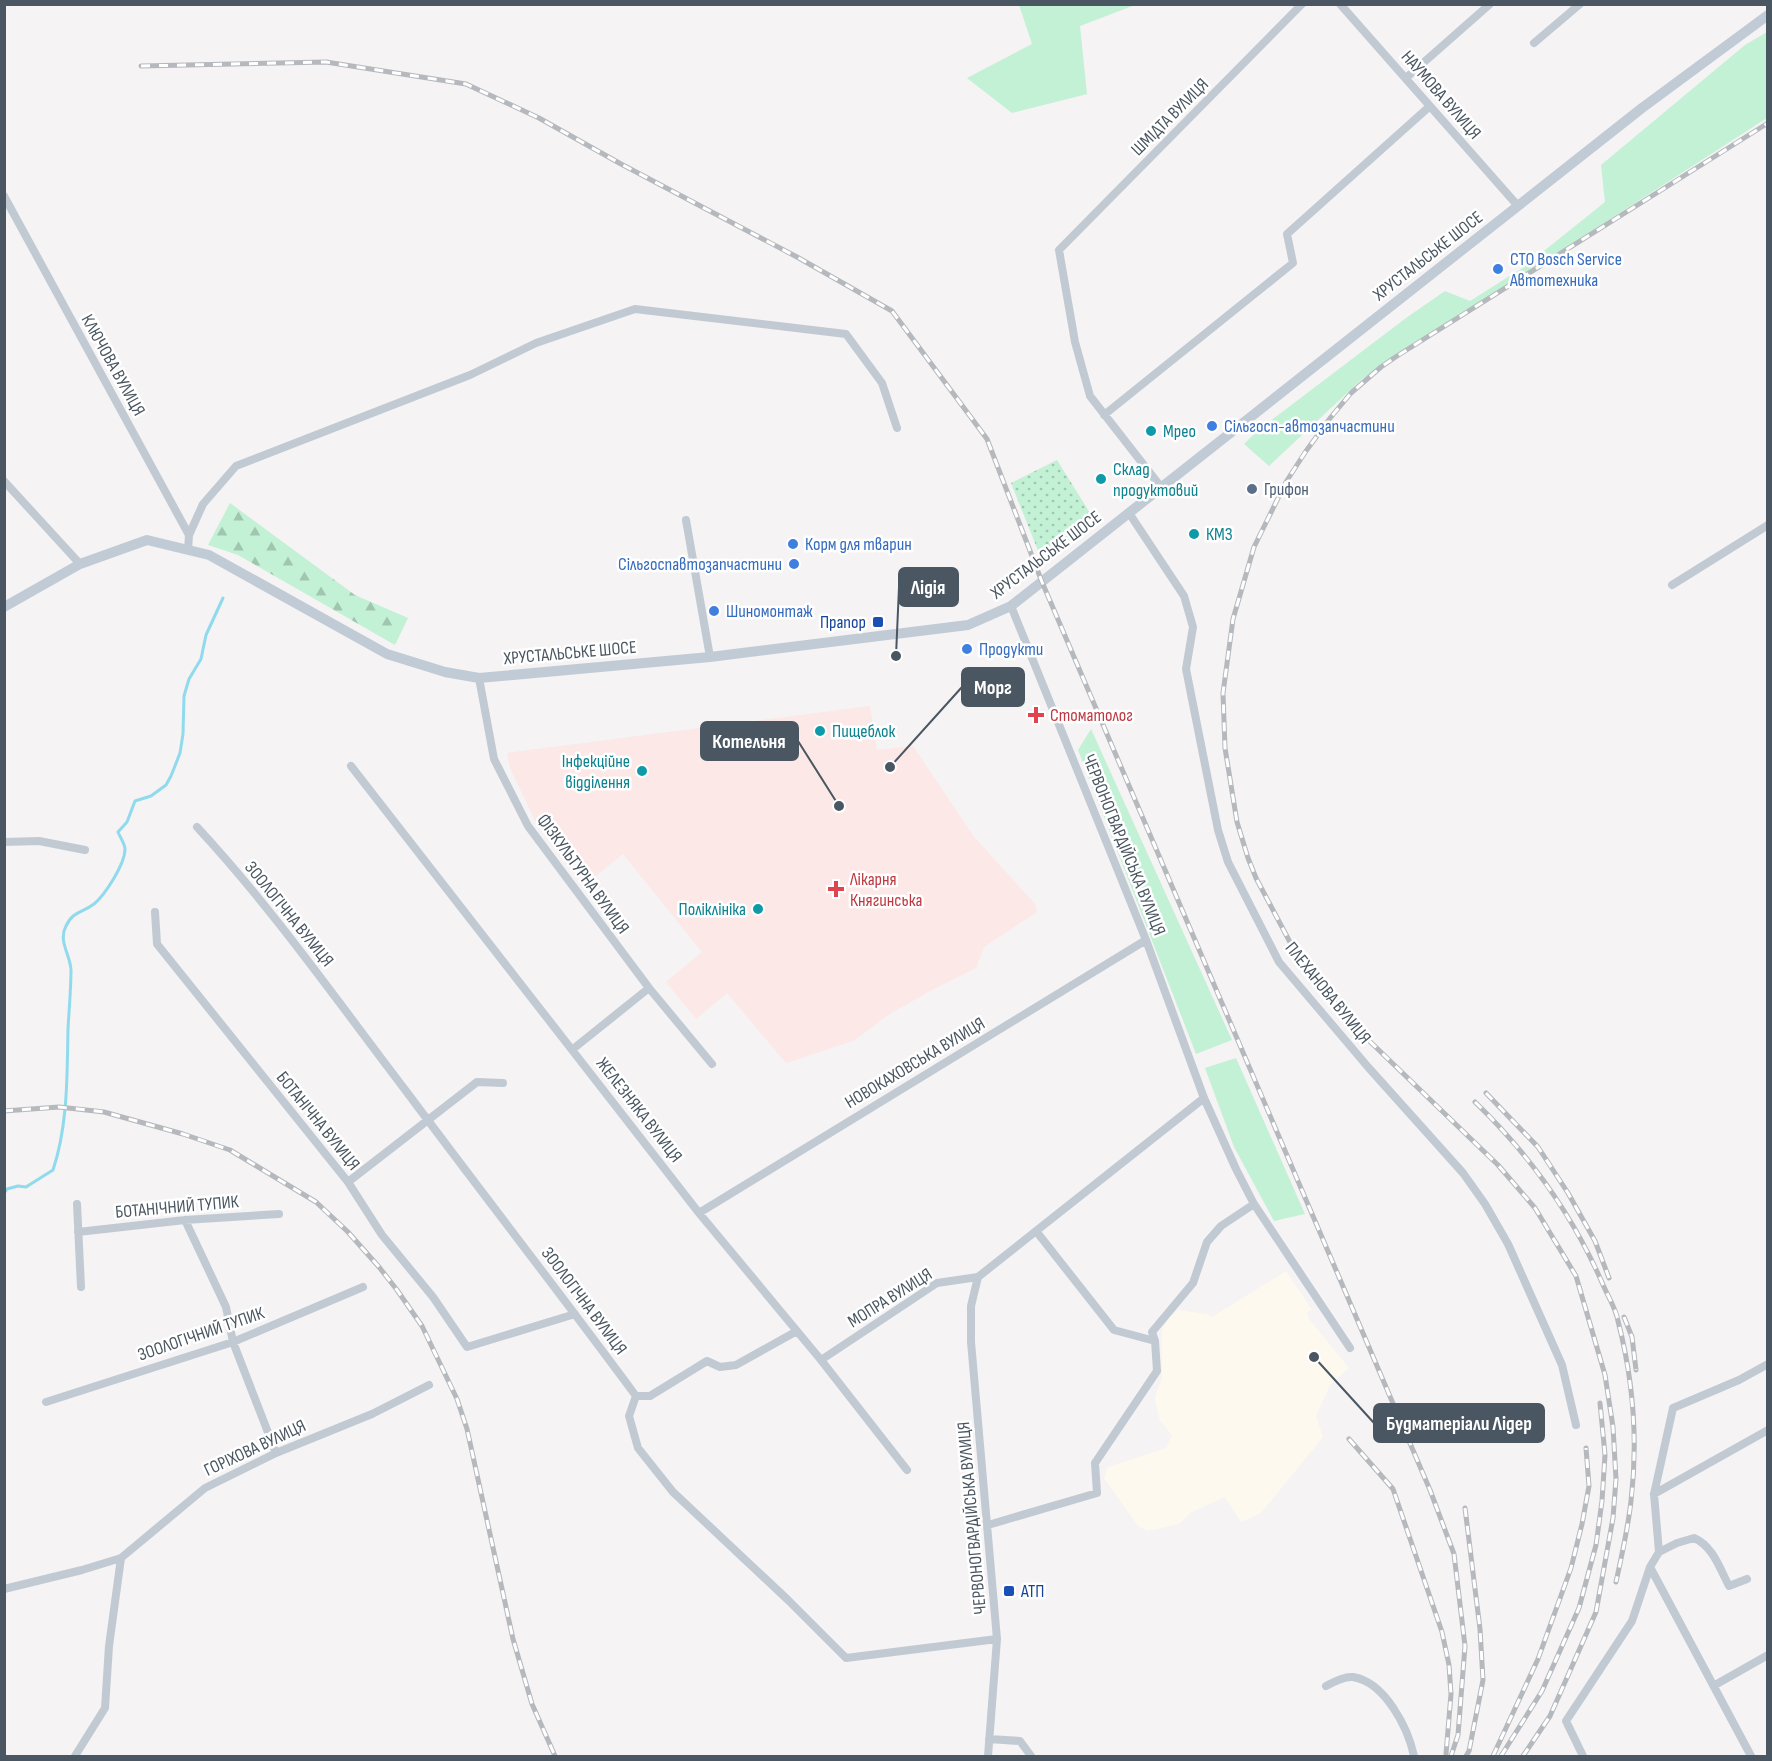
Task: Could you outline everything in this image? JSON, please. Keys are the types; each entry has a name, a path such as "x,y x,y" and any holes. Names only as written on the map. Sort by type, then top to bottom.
{"street":[{"name":"ШМІДТА ВУЛИЦЯ","path":"1104,415 1090,396 1076,342 1059,250 1302,4"},
{"name":"НАУМОВА ВУЛИЦЯ","path":"1340,4 1518,207"},
{"path":"1406,78 1490,4"},
{"path":"1534,43 1580,4"},
{"name":"ХРУСТАЛЬСЬКЕ ШОСЕ","path":"4,607 80,564 147,540 209,555 387,654 445,672 479,678 710,657 968,625 1011,606 1642,108 1767,15"},
{"path":"1161,487 1104,415 1293,263 1287,234 1430,106"},
{"name":"КЛЮЧОВА ВУЛИЦЯ","path":"4,196 189,535"},
{"path":"188,549 189,535 203,504 236,466 470,375 536,343 635,309 846,334 882,383 897,429"},
{"path":"4,481 80,564"},
{"name":"ПЛЕХАНОВА ВУЛИЦЯ","path":"1129,513 1184,596 1193,627 1186,669 1216,820 1228,862 1279,962 1368,1067 1463,1173 1485,1204 1508,1244 1562,1365 1576,1425"},
{"path":"686,520 710,657"},
{"path":"1672,585 1767,525"},
{"name":"ЧЕРВОНОГВАРДІЙСЬКА ВУЛИЦЯ","path":"1011,606 1146,940 1204,1098 1236,1169 1254,1204 1350,1348"},
{"name":"ФІЗКУЛЬТУРНА ВУЛИЦЯ","path":"479,678 494,759 528,826 649,988 712,1064"},
{"name":"ЖЕЛЕЗНЯКА ВУЛИЦЯ","path":"351,766 699,1213 797,1330 907,1470"},
{"name":"ЗООЛОГІЧНА ВУЛИЦЯ","path":"197,827 288,935 636,1396"},
{"path":"4,842 39,842 85,850"},
{"name":"БОТАНІЧНА ВУЛИЦЯ","path":"155,912 157,944 348,1182 382,1235 433,1297 467,1347 576,1314"},
{"name":"НОВОКАХОВСЬКА ВУЛИЦЯ","path":"699,1213 1146,940"},
{"path":"573,1049 649,988"},
{"path":"348,1182 477,1082 502,1083"},
{"path":"978,1277 1204,1098"},
{"path":"77,1204 81,1287"},
{"path":"988,1525 1097,1493 1095,1463 1156,1371 1155,1341 1152,1332 1193,1283 1207,1242 1221,1226 1254,1204"},
{"name":"БОТАНІЧНИЙ ТУПИК","path":"78,1232 185,1220 279,1214"},
{"path":"185,1220 226,1306 233,1342 276,1453"},
{"path":"1036,1231 1114,1330 1155,1341"},
{"name":"ЧЕРВОНОГВАРДІЙСЬКА ВУЛИЦЯ","path":"978,1277 971,1306 971,1342 997,1639 988,1756"},
{"name":"МОПРА ВУЛИЦЯ","path":"821,1360 937,1283 978,1277"},
{"name":"ЗООЛОГІЧНИЙ ТУПИК","path":"46,1402 233,1342 363,1287"},
{"path":"797,1330 736,1365 720,1367 706,1361 650,1396 636,1396 629,1416 638,1448 673,1492 846,1658 997,1639"},
{"path":"1659,1552 1654,1494 1673,1408 1739,1380 1767,1364"},
{"name":"ГОРІХОВА ВУЛИЦЯ","path":"4,1589 121,1558 205,1488 276,1453 372,1414 429,1385"},
{"path":"1654,1494 1767,1430"},
{"path":"1583,1756 1566,1721 1632,1621 1650,1567 1659,1552 1694,1538 1704,1542 1729,1586 1747,1579"},
{"path":"75,1756 105,1708 109,1646 121,1558"},
{"path":"1650,1567 1751,1756"},
{"path":"1714,1685 1767,1655"},
{"path":"1326,1686 1352,1677 1368,1684 1385,1698 1401,1718 1414,1756"},
{"path":"989,1739 1020,1741 1031,1756"}],"shaded area":[{"name":"Лікарня Княгинська","path":"870,706 877,750 913,746 974,837 1035,904 1037,912 984,947 976,968 888,1015 855,1040 786,1063 727,993 696,1019 666,982 702,952 623,854 587,883 581,876 577,878 551,844 558,833 552,823 537,824 510,768 507,753"},
{"path":"1286,1271 1312,1310 1307,1312 1309,1319 1349,1368 1330,1385 1316,1416 1323,1437 1261,1513 1241,1522 1225,1497 1190,1513 1179,1524 1148,1531 1139,1527 1104,1478 1108,1467 1166,1448 1172,1435 1160,1421 1155,1397 1162,1378 1162,1329 1178,1310 1207,1314 1212,1317"}],"green space":[{"path":"1135,4 1080,26 1087,94 1012,113 967,78 1032,44 1019,5"},
{"path":"1767,32 1767,118 1362,379 1269,466 1244,444 1257,431 1445,291 1470,301 1524,267 1605,202 1601,165 1745,45"},
{"path":"1057,460 1090,513 1078,522 1085,533 1043,563 1011,483"},
{"path":"230,503 355,595 408,618 395,645 238,555 208,545"},
{"path":"1091,729 1232,1040 1196,1054 1078,750"},
{"path":"1236,1058 1305,1214 1274,1221 1234,1147 1205,1068"}],"waterway":[{"path":"4,1193 7,1189 18,1186 26,1187 53,1170 62,1136 67,1082 71,970 63,937 64,932 72,918 98,900 118,871 125,849 118,832 127,822 135,801 151,796 166,785 171,776 180,753 184,696 189,679 201,659 206,635 223,598"}],"railway":[{"path":"141,66 326,62 466,84 539,118 797,257 892,311 987,439 1042,582 1430,1490 1454,1554 1465,1646 1458,1735 1451,1756"},
{"path":"1523,1756 1550,1716 1596,1612 1613,1518 1616,1479 1613,1427 1605,1375 1576,1276 1535,1208 1498,1165 1359,1031 1301,963 1256,878 1237,822 1225,748 1223,693 1233,619 1254,547 1286,482 1306,451 1351,393 1397,356 1768,123"},
{"path":"1486,1093 1538,1147 1568,1193 1595,1241 1609,1278"},
{"path":"1475,1102 1514,1143 1549,1188 1579,1236 1617,1317 1631,1388 1634,1456 1630,1511 1616,1582"},
{"path":"4,1111 59,1107 104,1112 230,1150 316,1202 348,1232 379,1267 422,1326 457,1399 467,1429 513,1639 532,1704 555,1756"},
{"path":"1624,1317 1632,1337 1636,1370"},
{"path":"1501,1756 1542,1691 1579,1608 1596,1545 1602,1501 1605,1455 1600,1403"},
{"path":"1349,1439 1393,1489 1442,1632 1449,1665 1451,1694 1446,1754"},
{"path":"1493,1756 1538,1659 1571,1568 1589,1486 1586,1448"},
{"path":"1465,1508 1480,1629 1483,1680 1469,1751 1466,1756"}],"place":[{"name":"СТО Bosch Service Автотехника","path":"1498,269"},
{"name":"Сільгосп-автозапчастини","path":"1212,426"},
{"name":"Мрео","path":"1151,431"},
{"name":"Склад продуктовий","path":"1101,479"},
{"name":"Грифон","path":"1252,489"},
{"name":"КМЗ","path":"1194,534"},
{"name":"Корм для тварин","path":"793,544"},
{"name":"Сільгоспавтозапчастини","path":"794,564"},
{"name":"Шиномонтаж","path":"714,611"},
{"name":"Прапор","path":"878,622"},
{"name":"Продукти","path":"967,649"},
{"name":"Лідія","path":"896,656"},
{"name":"Стоматолог","path":"1036,715"},
{"name":"Пищеблок","path":"820,731"},
{"name":"Морг","path":"890,767"},
{"name":"Інфекційне відділення","path":"642,771"},
{"name":"Котельня","path":"839,806"},
{"name":"Лікарня Княгинська","path":"836,889"},
{"name":"Поліклініка","path":"758,909"},
{"name":"Будматеріали Лідер","path":"1314,1357"},
{"name":"АТП","path":"1009,1591"}]}
